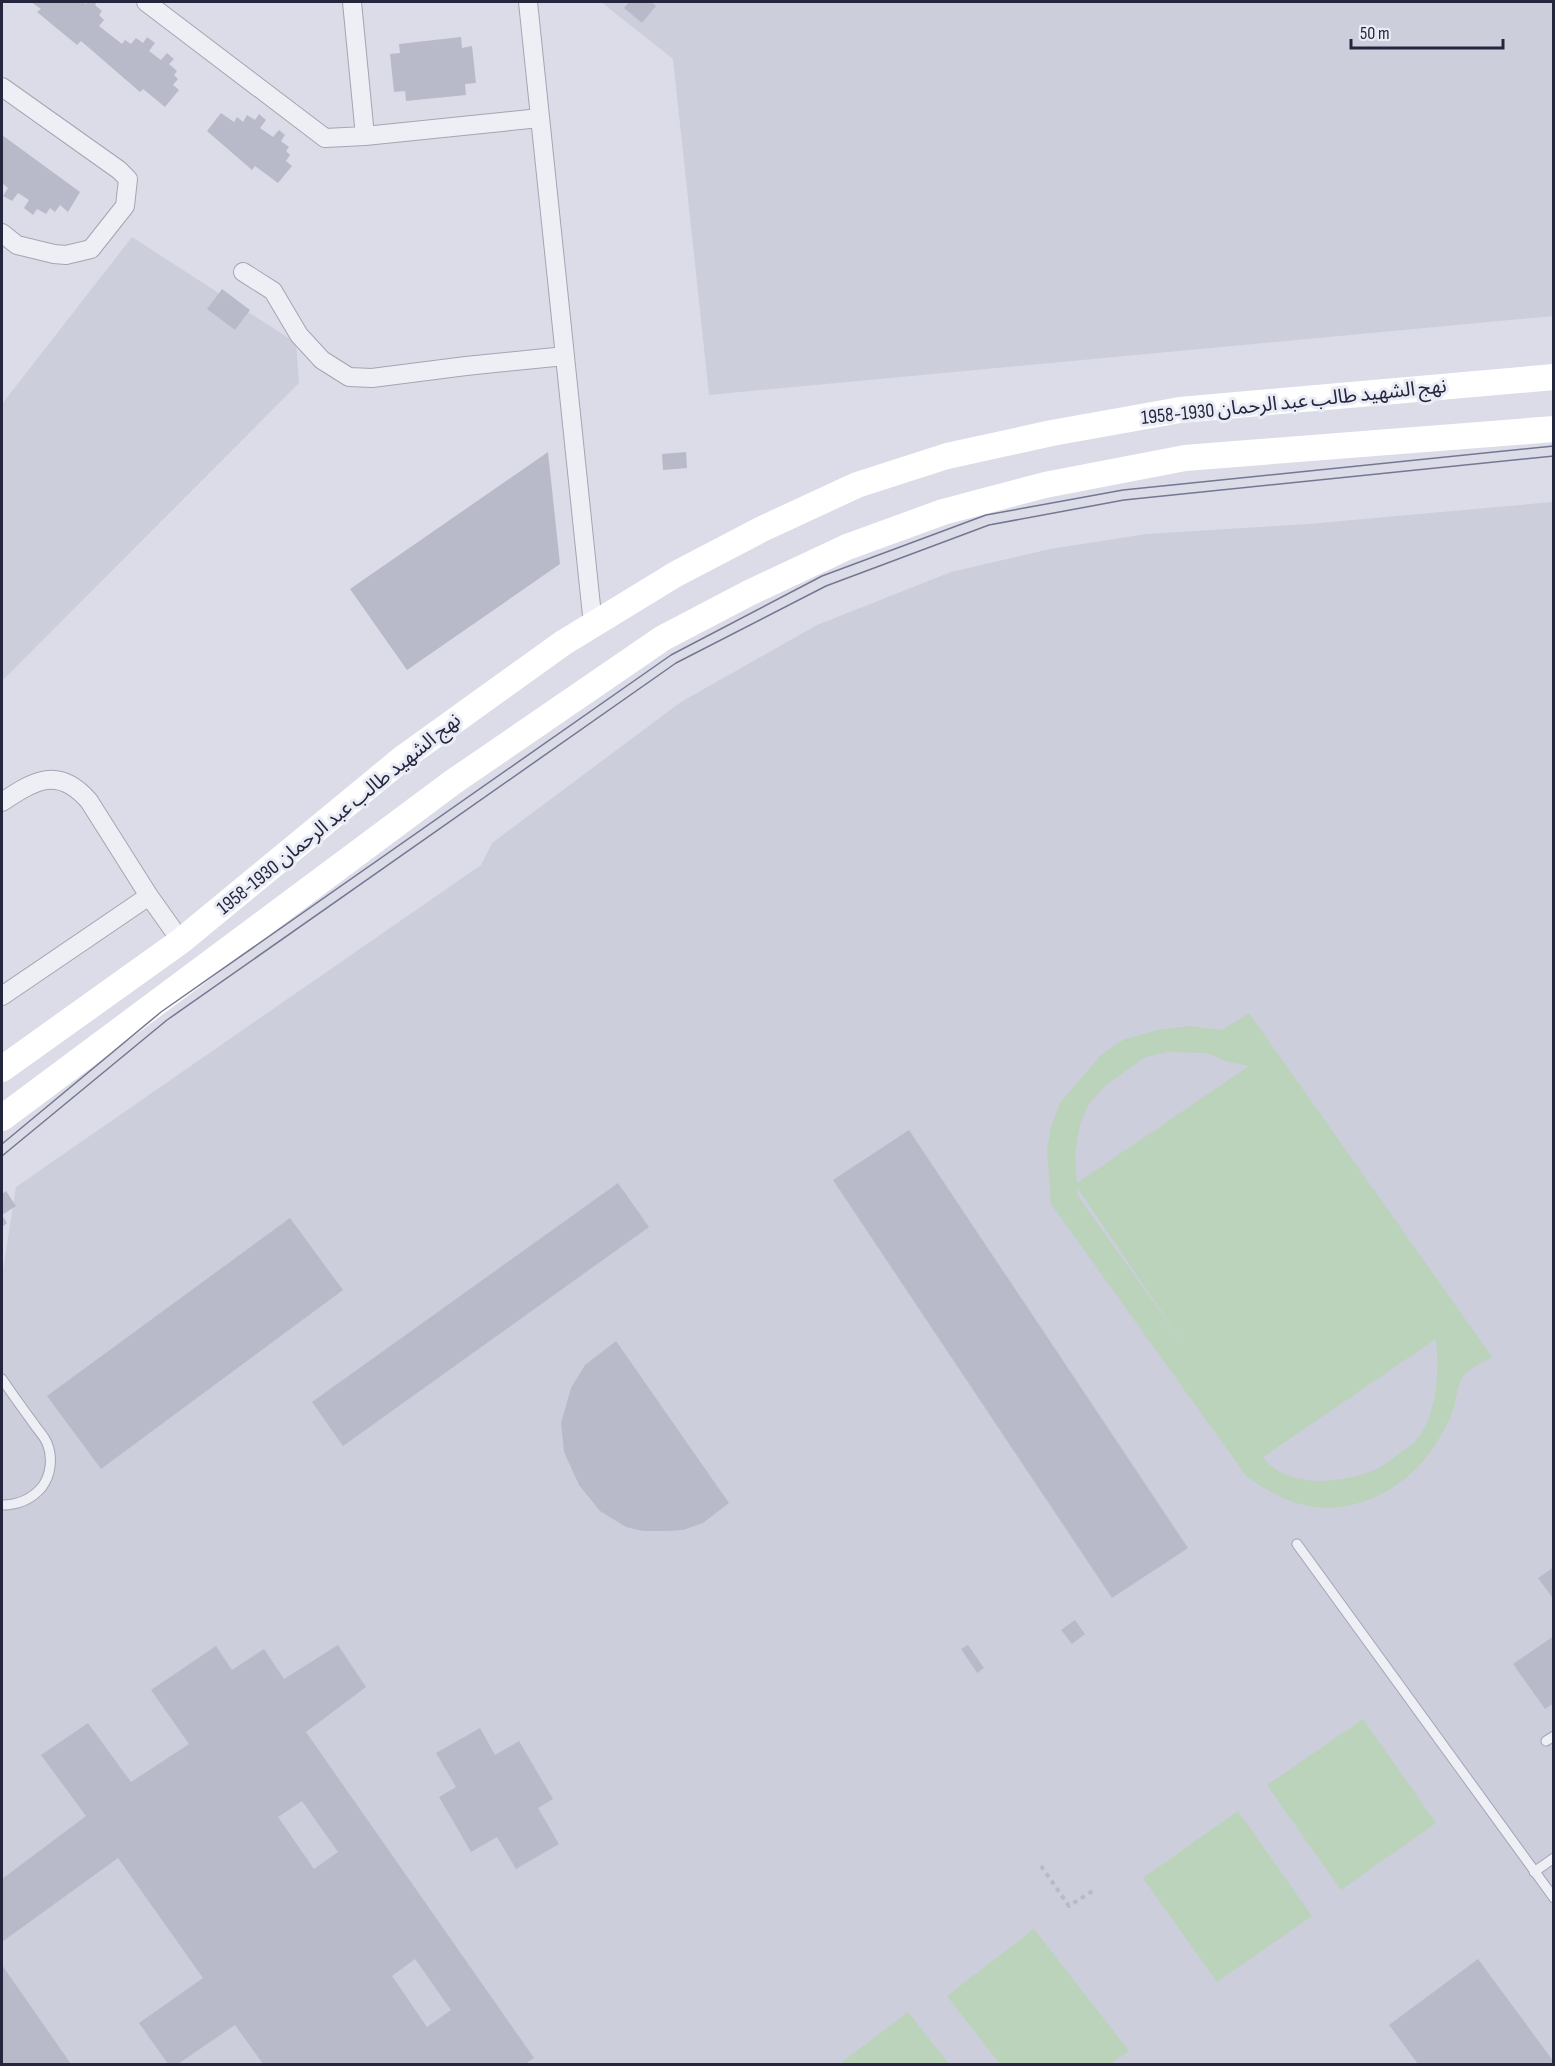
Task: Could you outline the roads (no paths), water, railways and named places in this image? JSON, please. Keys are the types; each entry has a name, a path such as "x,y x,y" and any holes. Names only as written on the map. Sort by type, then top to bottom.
{"main road":[{"name":"نهج الشهيد طالب عبد الرحمان 1930-1958","path":"2,1069 181,941 403,758 563,643 676,574 762,529 858,485 947,456 1052,433 1180,410 1554,377"},
{"name":"نهج الشهيد طالب عبد الرحمان 1930-1958","path":"2,1118 453,782 654,645 749,593 847,546 944,512 1045,484 1185,458 1554,429"}],"street":[{"path":"146,2 325,138 540,118"},
{"path":"352,2 365,136"},
{"path":"528,2 593,625"},
{"path":"2,87 119,170 128,179 128,187 125,206 91,249 66,255 54,254 17,245 2,233"},
{"path":"243,272 273,291 299,335 322,360 349,377 372,378 565,356"},
{"path":"2,802 29,784 42,780 56,780 80,791 89,801 149,896 181,941"},
{"path":"2,996 149,896"}],"lane":[{"path":"2,1379 47,1442 51,1456 47,1476 36,1493 25,1501 2,1505"},
{"path":"1297,1544 1554,1898"},
{"path":"1534,1872 1554,1858"}],"tram line":[{"path":"2,1144 161,1012 671,655 822,576 986,515 1123,490 1554,446"},
{"path":"2,1156 167,1020 676,663 826,586 989,525 1124,500 1554,456"}]}
